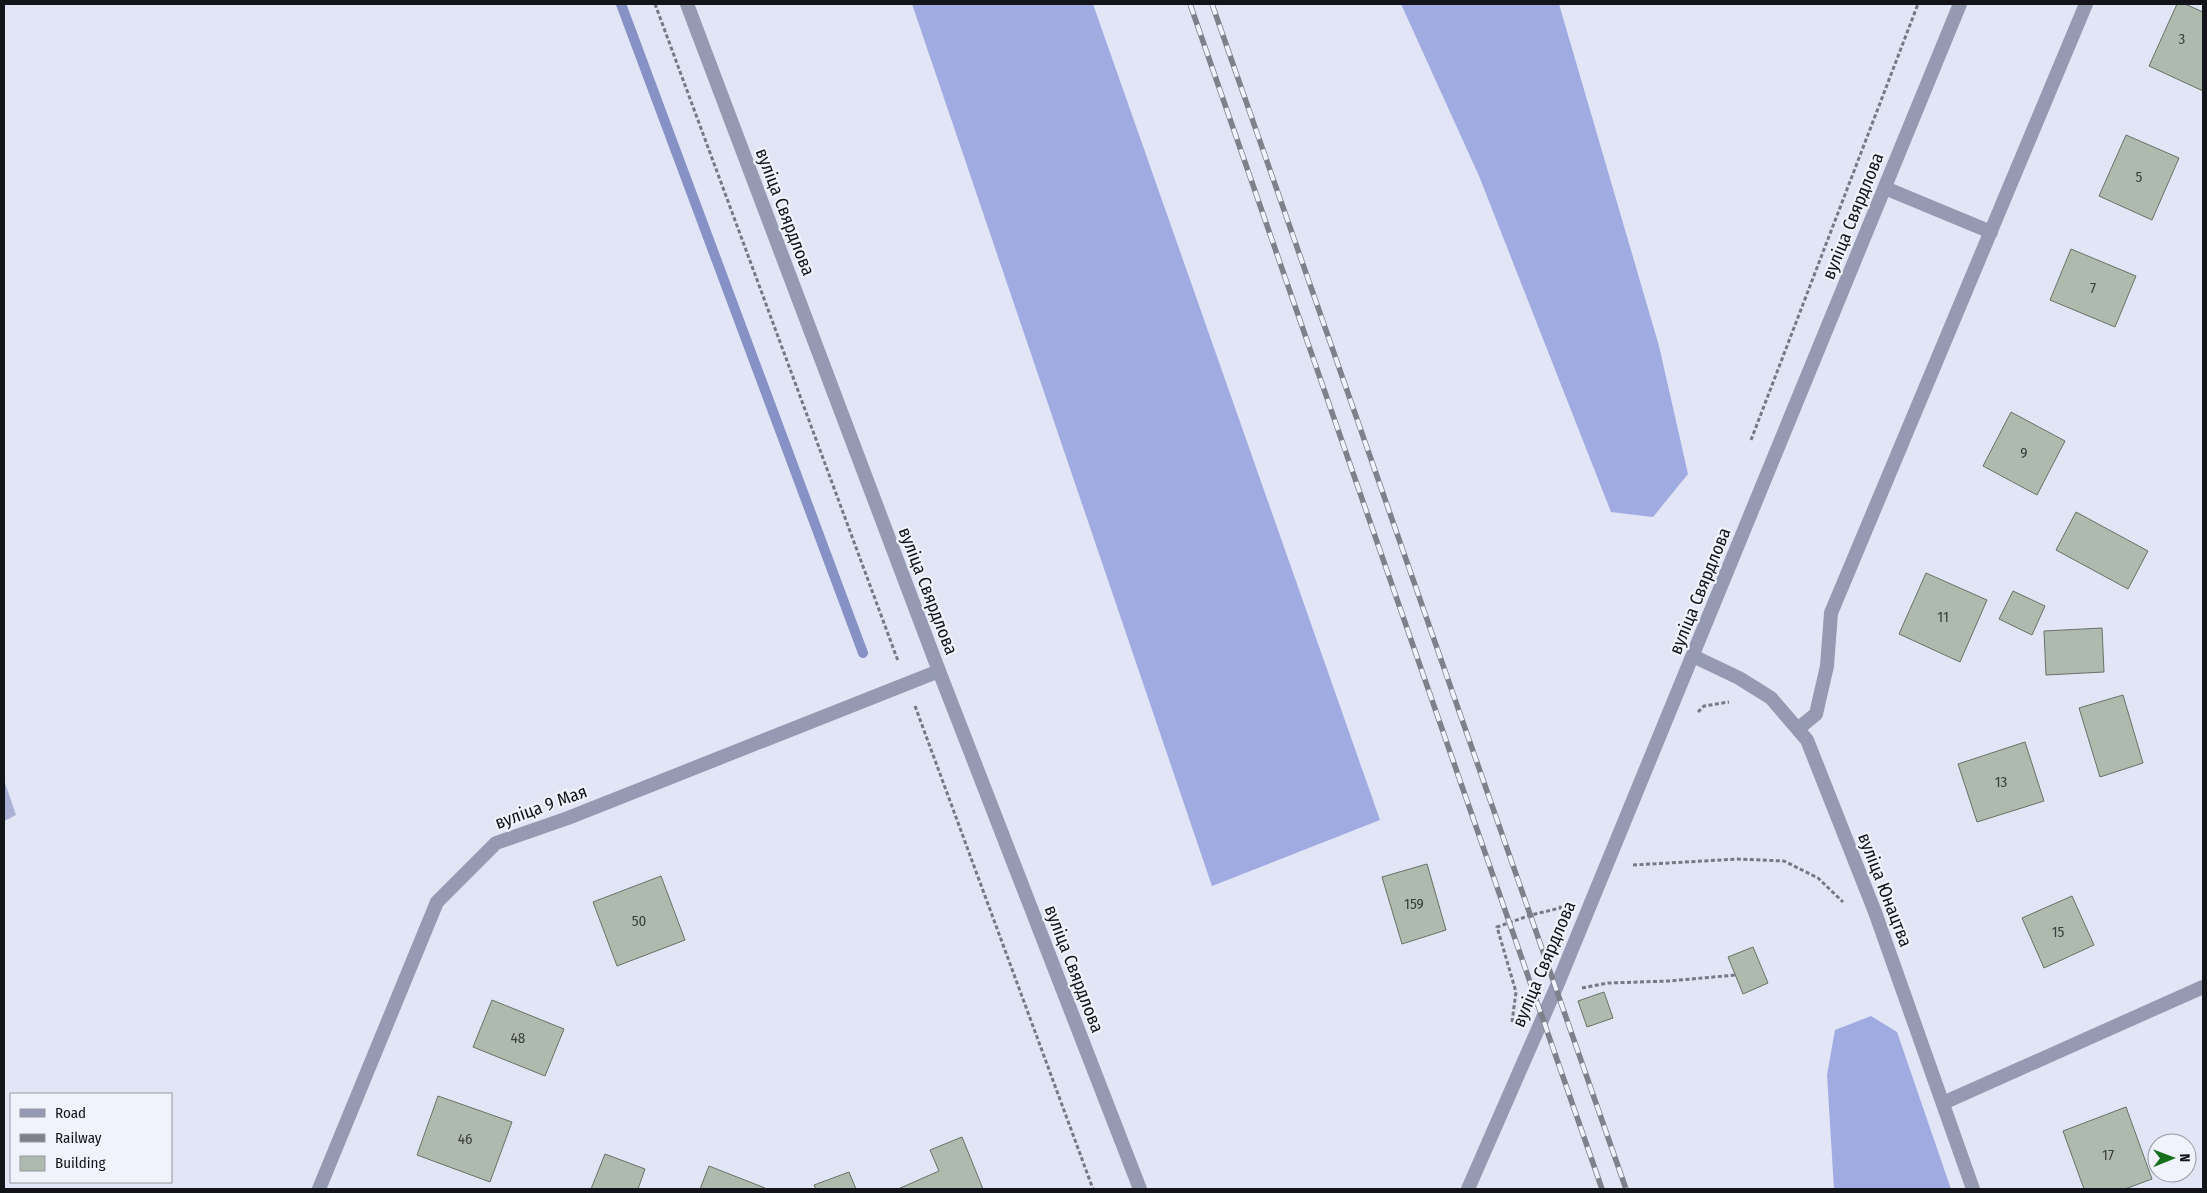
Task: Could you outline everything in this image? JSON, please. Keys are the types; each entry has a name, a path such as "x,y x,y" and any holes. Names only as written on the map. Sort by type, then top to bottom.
{"street":[{"name":"вуліца Свярдлова","path":"687,4 938,671 1140,1189"},
{"name":"вуліца Свярдлова","path":"1468,1189 1556,988 1960,4"},
{"path":"1799,728 1816,714 1827,666 1831,613 2086,4"},
{"path":"1885,188 1990,232"},
{"name":"вуліца Юнацтва","path":"1693,656 1739,678 1771,698 1799,728 1807,740 1875,912 1973,1189"},
{"name":"вуліца 9 Мая","path":"319,1189 437,902 496,843 568,818 938,671"},
{"path":"1943,1103 2203,987"}],"path":[{"path":"655,4 1093,1189"},
{"path":"1749,447 1918,4"},
{"path":"1627,865 1737,859 1784,861 1818,878 1845,904"},
{"path":"1511,1027 1516,992 1497,927 1531,915 1560,908 1564,900"},
{"path":"1576,989 1608,983 1669,981 1736,975"}],"shaded area":[{"path":"912,4 1093,4 1380,820 1212,886"},
{"path":"1401,4 1559,4 1659,346 1688,474 1653,517 1611,512 1479,176"},
{"path":"4,780 16,815 4,821"},
{"path":"1871,1016 1897,1032 1951,1189 1834,1189 1827,1075 1835,1030"}],"building":[{"path":"2177,4 2185,4 2203,12 2203,91 2149,66"},
{"path":"2126,135 2179,158 2152,220 2099,196"},
{"path":"2071,249 2136,276 2115,327 2050,300"},
{"path":"2011,412 2065,441 2037,495 1983,466"},
{"path":"2076,512 2148,551 2128,589 2056,550"},
{"path":"1926,573 1987,600 1960,662 1899,634"},
{"path":"2013,591 2045,606 2032,635 1999,619"},
{"path":"2102,628 2104,672 2046,675 2044,631"},
{"path":"2123,695 2143,763 2100,777 2079,708"},
{"path":"2025,742 2044,801 1977,822 1958,764"},
{"path":"1427,864 1446,930 1402,944 1382,877"},
{"path":"661,876 685,940 617,966 593,902"},
{"path":"2072,896 2094,945 2044,968 2022,918"},
{"path":"1753,947 1768,983 1743,994 1728,957"},
{"path":"1604,992 1613,1018 1587,1027 1578,1001"},
{"path":"492,1000 564,1029 545,1076 473,1047"},
{"path":"438,1096 512,1122 490,1182 417,1155"},
{"path":"2126,1107 2147,1165 2147,1181 2125,1189 2084,1189 2063,1131"},
{"path":"962,1137 983,1189 898,1189 939,1171 930,1150"},
{"path":"605,1154 645,1169 638,1189 591,1189"},
{"path":"709,1166 765,1188 765,1189 700,1189"},
{"path":"849,1172 856,1189 816,1189 814,1185"}],"waterway":[{"path":"621,4 863,653"}],"railway":[{"path":"1190,4 1602,1189"},
{"path":"1212,4 1626,1189"}]}
